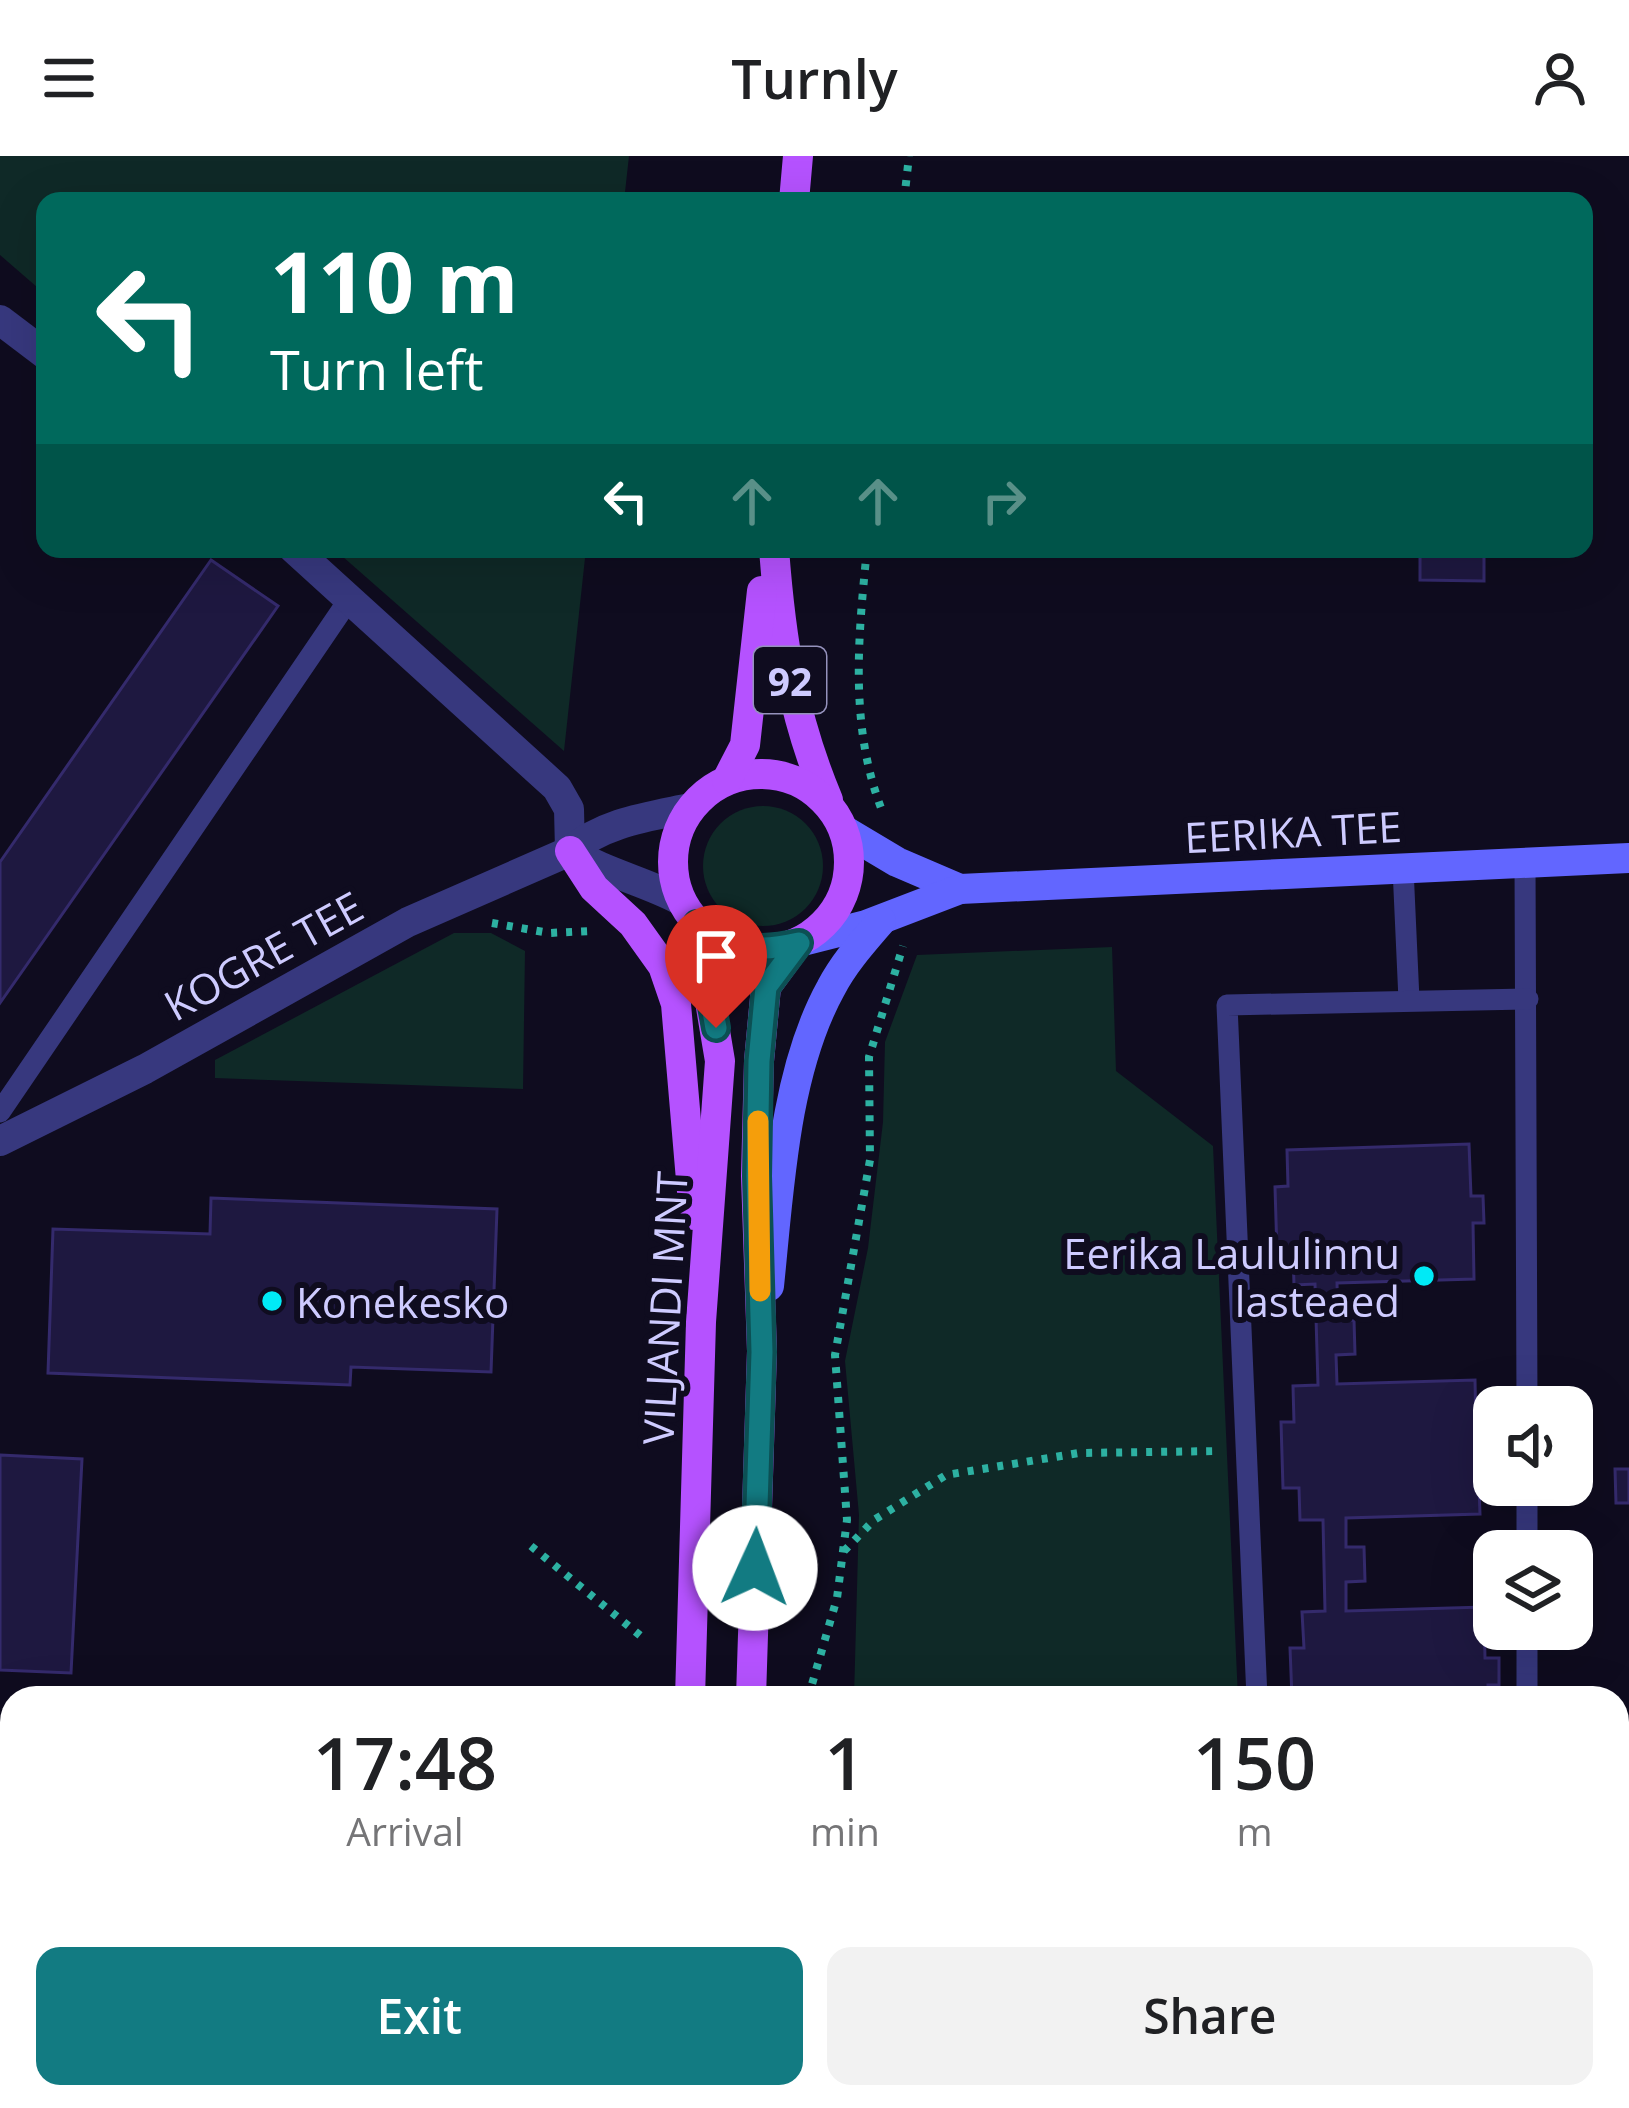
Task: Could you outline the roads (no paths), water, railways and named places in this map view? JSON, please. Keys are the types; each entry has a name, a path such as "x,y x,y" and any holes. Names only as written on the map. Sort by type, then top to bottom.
{"main road":[{"path":"795,192 798,156"},
{"name":"92","path":"727,779 745,745 769,558"},
{"name":"92","path":"771,558 782,646 806,747 838,818"},
{"path":"764,773 800,782 838,818 850,864 844,896 826,923 799,943 764,951 728,945 689,912 672,869 675,837 690,808 727,779 764,773"},
{"path":"571,850 594,888 633,924 663,966 676,1004 701,1322"},
{"name":"VILJANDI MNT","path":"689,912 720,1061 701,1322 690,1686"},
{"name":"VILJANDI MNT","path":"751,1686 762,1352 757,1176 766,987 799,943"}],"street":[{"path":"0,320 36,347"},
{"path":"304,558 557,788 569,809 571,850 599,869 641,879 689,912"},
{"name":"KOGRE TEE","path":"0,1141 145,1069 408,922 571,850 590,834 690,808"},
{"name":"EERIKA TEE","path":"838,818 897,862 960,889"},
{"name":"EERIKA TEE","path":"799,943 891,916 960,889 1629,858"},
{"path":"762,1352 782,1171 802,1061 829,992 891,916"}],"lane":[{"path":"0,1112 350,598"},
{"path":"1525,861 1527,1386"},
{"path":"1403,868 1409,1000"},
{"path":"1256,1686 1227,1005 1528,999"},
{"path":"1527,1650 1527,1686"}],"place":[{"name":"Eerika Laululinnu lasteaed","path":"1424,1276"},
{"name":"Konekesko","path":"272,1301"}]}
